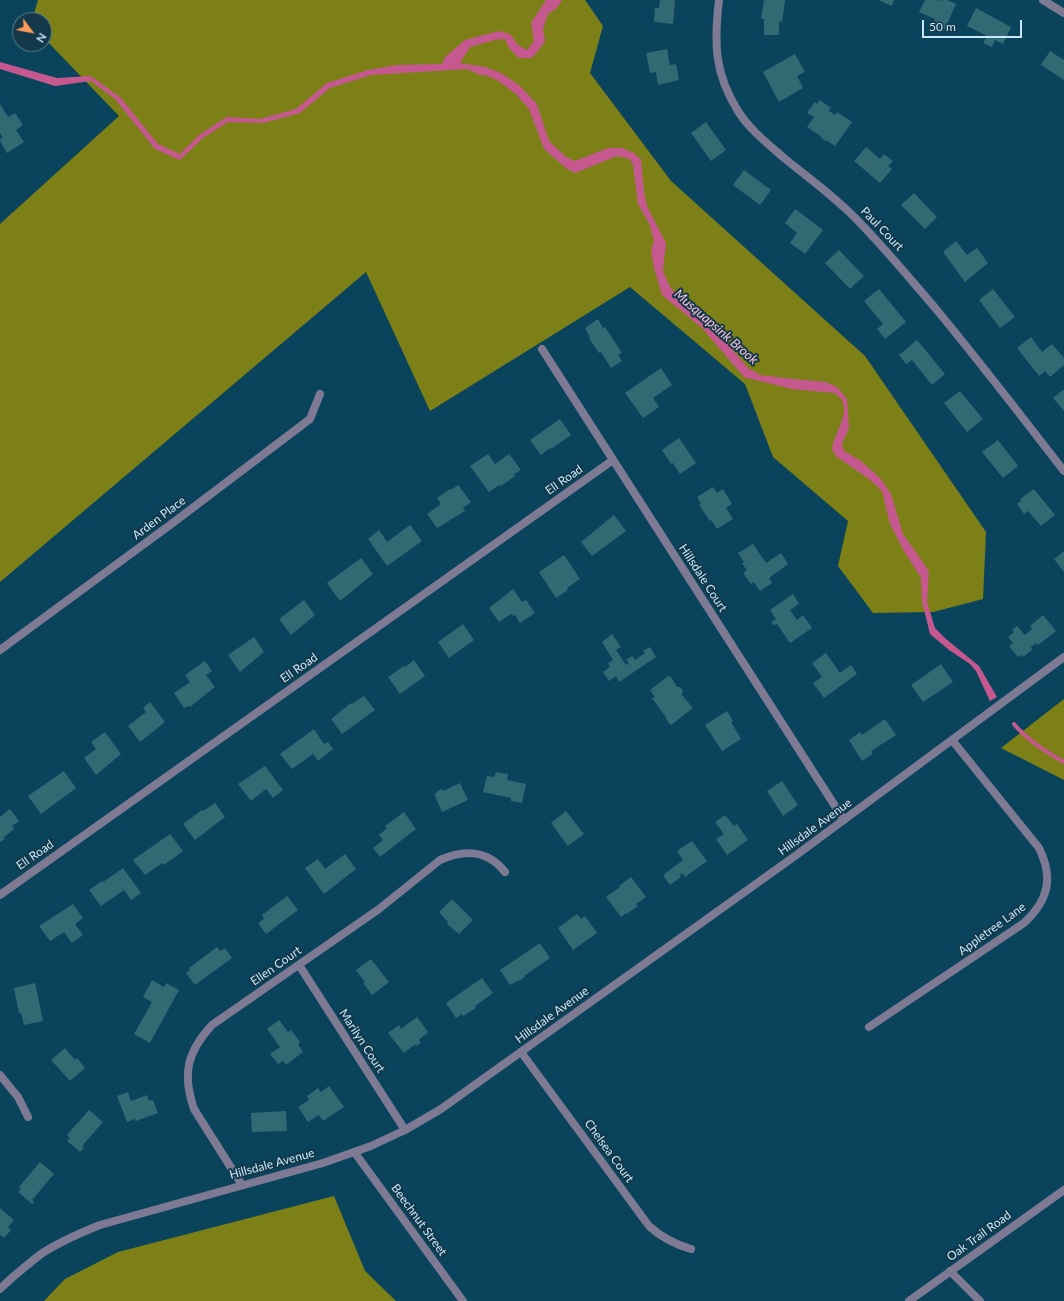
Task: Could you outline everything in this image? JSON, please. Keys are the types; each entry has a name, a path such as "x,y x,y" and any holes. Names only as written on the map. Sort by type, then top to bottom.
{"street":[{"name":"Paul Court","path":"719,0 716,40 717,60 727,92 738,112 769,145 830,195 861,223 890,253 971,351 1064,471"},
{"path":"1044,0 1064,13"},
{"name":"Hillsdale Court","path":"542,349 844,820"},
{"name":"Arden Place","path":"0,650 180,518 310,419 320,394"},
{"name":"Ell Road","path":"0,895 613,460"},
{"name":"Hillsdale Avenue","path":"0,1288 20,1270 42,1254 71,1237 100,1225 355,1153 405,1130 441,1109 844,820 1064,657"},
{"name":"Appletree Lane","path":"870,1027 1024,923 1035,913 1043,901 1047,887 1047,872 1044,859 1039,848 952,740"},
{"name":"Ellen Court","path":"242,1185 194,1109 189,1095 189,1066 193,1052 201,1038 212,1025 379,909 440,860 452,855 466,853 480,855 493,860 505,872"},
{"name":"Marilyn Court","path":"299,965 405,1130"},
{"name":"Chelsea Court","path":"521,1052 649,1226 661,1237 676,1245 691,1249"},
{"path":"0,1075 18,1097 28,1117"},
{"name":"Beechnut Street","path":"355,1153 464,1301"},
{"name":"Oak Trail Road","path":"909,1301 1064,1190"},
{"path":"950,1271 980,1301"}],"shaded area":[{"path":"38,0 585,0 603,26 590,73 671,181 865,356 986,532 983,599 933,612 873,613 838,566 848,521 773,457 745,384 630,287 430,411 366,272 0,582 0,224 119,116 52,46 52,12 34,12"},
{"path":"546,0 562,0 557,8 548,14 543,29 545,42 532,58 519,58 509,48 505,39 494,40 470,47 460,63 485,67 501,73 519,85 537,104 549,141 566,157 575,161 608,148 622,148 634,153 641,160 647,206 666,243 663,271 670,287 684,303 709,322 748,368 760,375 826,382 837,387 847,399 849,428 842,444 844,451 861,461 881,479 891,494 903,534 929,571 927,602 935,628 979,666 997,697 990,701 976,671 970,664 949,650 930,634 922,601 921,578 904,551 890,524 882,491 869,479 837,457 832,450 843,419 844,406 842,400 835,393 792,389 744,377 702,328 662,295 654,268 651,250 654,241 649,223 638,204 633,165 630,159 617,156 575,173 566,168 544,149 529,109 516,94 497,80 467,69 371,75 330,88 300,113 263,123 228,122 203,138 180,160 155,149 115,99 91,81 55,86 0,69 0,62 57,78 91,76 121,98 158,144 180,154 199,135 227,117 260,119 296,109 327,83 368,70 397,65 442,64 445,57 465,40 499,31 510,34 518,45 527,50 534,41 531,23"},
{"path":"1064,699 1064,780 1001,748"},
{"path":"334,1196 365,1271 396,1301 44,1301 65,1279 118,1252"}],"building":[{"path":"660,0 675,0 673,24 654,22 655,8 659,8"},
{"path":"764,0 785,0 782,22 779,21 779,35 764,35 764,19 761,19"},
{"path":"878,0 894,0 892,6"},
{"path":"925,0 947,0 956,4 944,31 932,25 935,19 919,12"},
{"path":"976,8 1011,27 1003,44 995,40 992,47 983,43 987,36 967,26"},
{"path":"667,49 670,65 676,64 679,80 658,85 656,72 650,73 646,53"},
{"path":"1050,51 1064,60 1064,80 1041,65"},
{"path":"795,54 805,72 797,76 803,88 779,102 763,72"},
{"path":"820,100 831,108 829,111 835,115 837,112 852,122 835,146 826,140 825,141 821,138 822,137 807,127 814,117 807,113 815,102 817,104"},
{"path":"0,104 8,117 15,113 23,125 16,130 24,142 7,153 0,141 0,139 3,138 0,133"},
{"path":"706,122 726,150 711,161 691,133"},
{"path":"866,147 880,159 884,154 893,161 888,166 892,169 880,183 854,161"},
{"path":"744,170 771,190 760,205 733,185"},
{"path":"914,193 937,217 925,229 901,205"},
{"path":"795,209 823,230 805,254 790,243 797,233 785,223"},
{"path":"956,241 967,255 977,248 988,263 965,282 943,252"},
{"path":"839,250 864,276 850,289 825,263"},
{"path":"879,289 906,322 885,339 877,329 883,324 864,301"},
{"path":"993,289 1015,317 1000,328 979,300"},
{"path":"598,319 622,353 618,355 622,361 611,368 601,352 599,353 589,338 590,337 585,328"},
{"path":"1031,337 1042,352 1052,344 1064,358 1064,365 1050,377 1045,371 1039,376 1017,348"},
{"path":"917,340 945,374 932,385 912,360 906,364 899,355"},
{"path":"661,368 672,385 653,398 659,407 643,418 625,393"},
{"path":"1064,389 1064,411 1053,398"},
{"path":"960,391 983,419 967,432 944,403"},
{"path":"560,419 571,435 541,455 530,440"},
{"path":"679,438 696,463 680,474 662,450"},
{"path":"998,440 1018,466 1003,478 982,452"},
{"path":"488,454 495,464 509,454 521,470 514,474 515,476 501,486 499,485 489,492 470,466"},
{"path":"458,485 471,502 463,508 465,511 437,528 427,514 441,504 437,498"},
{"path":"713,487 717,493 723,489 732,504 726,508 733,519 717,529 699,505 701,504 697,497"},
{"path":"1034,489 1055,515 1041,526 1028,511 1024,514 1017,504 1021,501 1020,499"},
{"path":"614,515 626,531 592,556 581,542"},
{"path":"410,525 422,541 387,566 368,539 379,530 387,542"},
{"path":"753,544 766,563 781,553 788,564 769,578 772,583 760,591 754,582 751,584 743,573 747,570 742,564 744,562 738,553"},
{"path":"1064,551 1064,572 1054,559"},
{"path":"564,555 580,579 556,598 539,572"},
{"path":"361,558 373,574 340,601 327,583"},
{"path":"513,589 522,602 526,600 535,613 520,623 515,615 513,616 511,614 499,622 489,608"},
{"path":"793,594 799,604 790,610 797,620 803,615 812,628 790,643 777,624 774,625 771,622 776,619 770,610"},
{"path":"304,600 315,615 291,635 279,619"},
{"path":"1043,615 1056,631 1038,645 1036,643 1031,647 1032,650 1023,657 1021,655 1018,657 1009,646 1013,643 1008,637 1014,632 1012,630 1017,626 1025,635 1032,629 1030,626"},
{"path":"463,624 474,640 449,658 438,642"},
{"path":"612,634 621,647 616,650 626,665 629,663 626,660 632,656 635,660 645,653 643,651 650,647 656,657 619,682 616,676 609,681 603,672 610,667 608,663 613,660 602,642"},
{"path":"254,637 264,652 240,672 228,655"},
{"path":"826,653 840,673 851,665 857,674 824,698 813,683 822,677 812,663"},
{"path":"414,660 425,676 400,694 388,677"},
{"path":"205,661 212,671 206,675 215,687 190,707 188,706 184,708 174,693 190,682 185,675"},
{"path":"941,664 953,682 923,702 911,685"},
{"path":"668,676 671,677 677,687 680,687 683,690 682,695 693,708 671,725 652,698 655,697 650,690"},
{"path":"364,696 375,710 342,734 331,719 351,703 352,704"},
{"path":"150,702 165,722 140,742 128,726 146,712 143,708"},
{"path":"727,711 733,721 731,722 741,739 722,751 705,725"},
{"path":"885,719 896,735 871,751 873,754 862,761 849,740 860,732 862,735"},
{"path":"314,729 324,744 328,742 333,749 318,761 313,754 292,769 280,754"},
{"path":"105,732 121,754 96,775 84,758 96,749 91,742"},
{"path":"265,766 283,790 273,798 266,789 251,801 238,784"},
{"path":"64,771 76,788 41,814 28,796"},
{"path":"496,772 508,774 507,780 526,784 522,803 511,801 511,798 483,792 487,776 494,777"},
{"path":"782,781 798,805 783,816 767,791"},
{"path":"460,783 468,800 442,812 434,794 442,789 443,791"},
{"path":"215,803 225,817 195,840 183,824 202,810 203,811"},
{"path":"10,809 19,821 12,826 14,829 3,838 5,839 0,842 0,817"},
{"path":"566,811 584,834 568,846 551,823"},
{"path":"404,812 416,829 380,857 373,848 383,840 379,835 387,828 385,826"},
{"path":"725,815 734,826 737,824 748,840 727,855 716,839 724,834 715,822"},
{"path":"170,834 183,851 164,865 162,863 145,875 133,860"},
{"path":"692,841 707,861 685,877 682,873 680,875 681,877 670,885 663,875 683,860 677,851"},
{"path":"345,854 356,869 324,894 305,868 318,859 325,869"},
{"path":"123,868 141,893 131,900 124,890 101,906 89,890"},
{"path":"631,877 646,897 636,904 638,906 621,917 606,897"},
{"path":"287,896 298,910 266,934 258,923 264,919 262,915"},
{"path":"452,899 473,920 459,934 447,924 448,922 439,912"},
{"path":"73,904 83,918 75,924 83,935 72,943 64,932 50,941 39,926"},
{"path":"577,914 581,919 585,916 597,933 573,950 558,928"},
{"path":"540,943 550,958 524,976 525,977 510,985 500,970"},
{"path":"217,947 220,951 225,948 232,958 195,985 186,973 190,970 189,968"},
{"path":"371,959 389,982 372,995 356,970"},
{"path":"482,978 493,993 475,1006 476,1008 463,1016 462,1014 456,1018 446,1003"},
{"path":"152,980 164,987 166,983 179,990 150,1043 134,1034 152,1002 143,997"},
{"path":"35,983 43,1021 24,1025 21,1013 19,1013 14,988"},
{"path":"417,1017 428,1032 419,1040 421,1043 416,1046 415,1044 404,1053 388,1033 399,1025 401,1029"},
{"path":"279,1020 288,1032 291,1030 300,1042 298,1044 303,1052 286,1065 283,1061 278,1064 270,1054 280,1047 267,1029"},
{"path":"65,1048 75,1060 77,1058 85,1068 70,1081 51,1060"},
{"path":"329,1086 344,1107 323,1121 319,1115 308,1122 298,1107 309,1100 307,1096 318,1088 321,1092"},
{"path":"128,1092 131,1101 147,1095 149,1101 153,1100 158,1113 136,1121 135,1119 127,1122 117,1096"},
{"path":"89,1110 103,1122 82,1146 84,1148 80,1152 67,1141 70,1138 67,1135"},
{"path":"286,1111 287,1131 252,1132 251,1113"},
{"path":"40,1162 54,1174 32,1200 34,1202 32,1204 18,1192 21,1188 19,1187"},
{"path":"0,1208 14,1220 8,1227 11,1230 4,1238 1,1235 0,1236"}],"waterway":[{"name":"Musquapsink Brook","path":"1014,724 1037,745 1064,762"}]}
